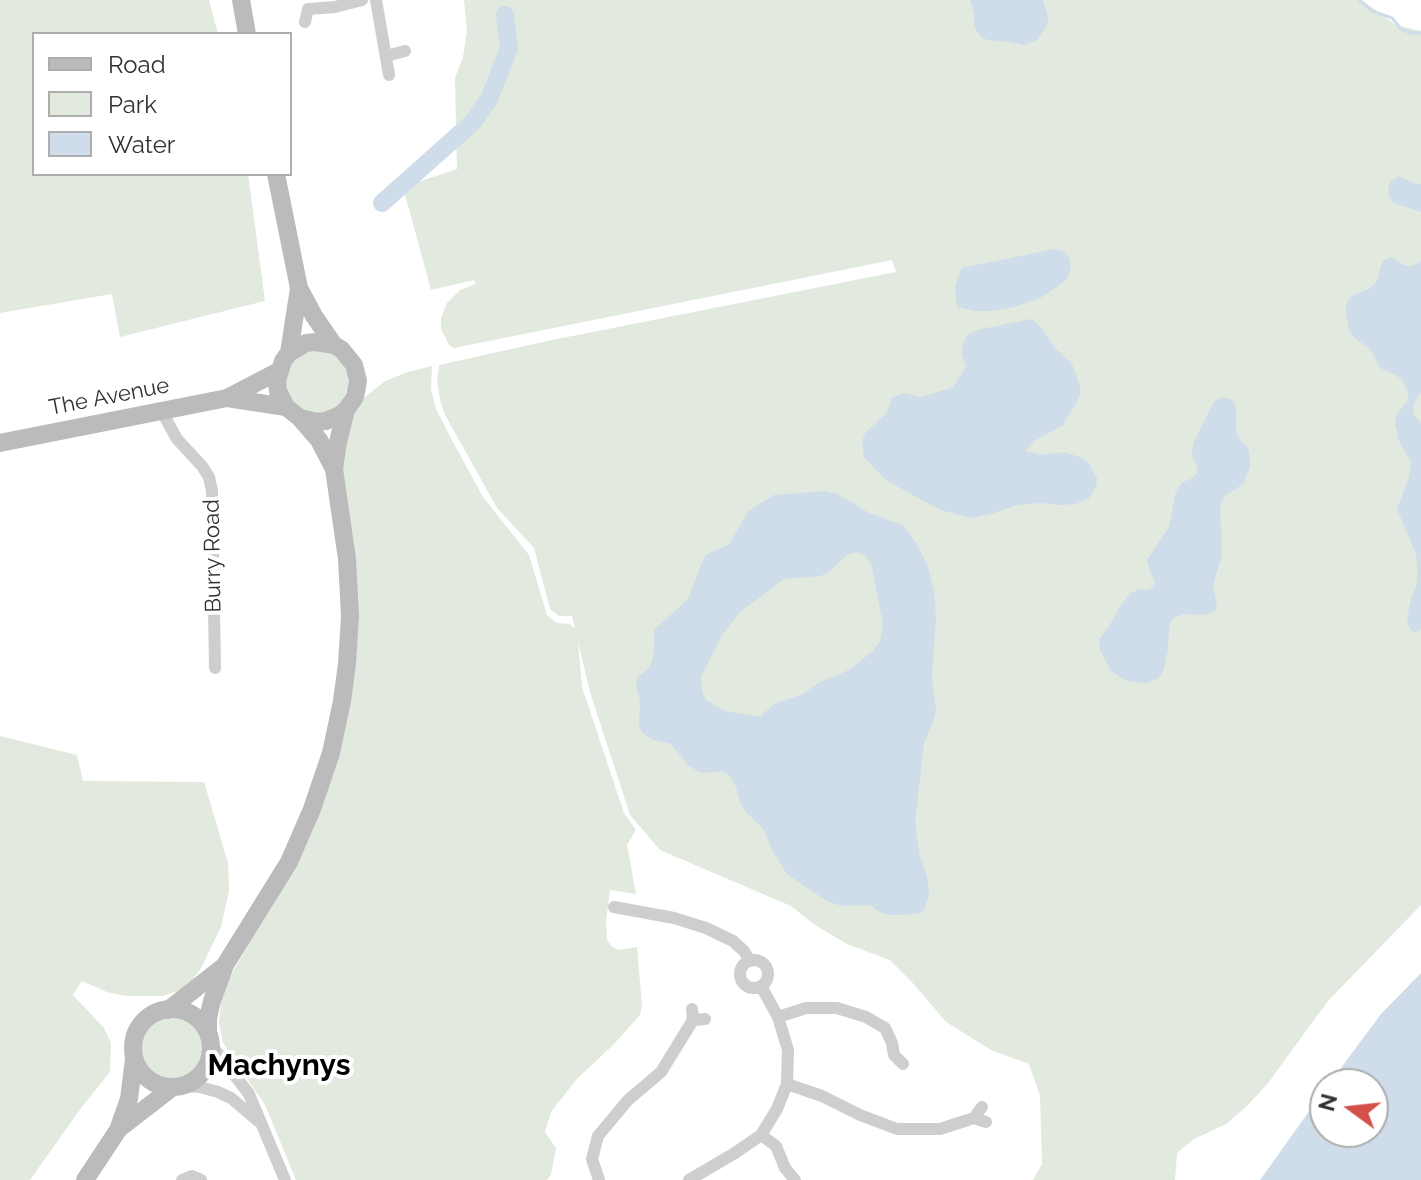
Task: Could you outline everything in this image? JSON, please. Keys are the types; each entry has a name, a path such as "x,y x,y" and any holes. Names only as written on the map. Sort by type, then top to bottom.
{"main road":[{"path":"241,0 247,32"},
{"path":"276,176 299,288 334,345 349,357 358,381 355,397 346,410 333,419 317,422 293,412"},
{"path":"299,288 289,353 279,371 278,391 319,440 334,469"},
{"path":"289,353 306,343 334,345"},
{"name":"The Avenue","path":"0,443 227,398 279,371"},
{"name":"The Avenue","path":"227,398 293,412"},
{"path":"118,1130 177,1086 191,1082 205,1069 209,1058 208,1018 225,965 289,862 312,809 334,740 346,676 350,616 347,559 334,469 346,410"},
{"path":"168,1010 225,965"},
{"path":"85,1180 118,1130 129,1099 134,1038 139,1028 151,1015 177,1010 193,1016 202,1024 209,1040"},
{"path":"134,1059 145,1077 154,1083 177,1086"}],"street":[{"path":"306,10 362,0"},
{"path":"376,0 389,75"},
{"path":"386,56 405,51"},
{"name":"Burry Road","path":"162,412 177,439 209,477 212,491 215,668"},
{"path":"614,907 674,918 706,928 733,941 750,961"},
{"path":"750,961 759,961 766,967 768,975 761,986 749,988 742,982 741,970 750,961"},
{"path":"689,1180 761,1135 777,1109 787,1084 788,1050 778,1017 761,986"},
{"path":"778,1017 806,1008 837,1008 866,1017 885,1028 898,1059 883,1065"},
{"path":"599,1180 592,1159 598,1136 628,1100 661,1072 697,1016"},
{"path":"209,1040 249,1094 285,1180"},
{"path":"787,1084 897,1129 940,1129 980,1120 982,1107"},
{"path":"177,1086 218,1092 231,1098 261,1122"},
{"path":"761,1135 776,1146 785,1168 795,1180"},
{"path":"182,1180 192,1176 201,1180"}],"green space":[{"path":"0,0 209,0 217,32 32,32 32,176 248,176 265,301 120,337 112,294 0,313"},
{"path":"464,0 1362,0 1396,25 1421,31 1421,905 1328,1001 1268,1083 1246,1107 1226,1124 1194,1139 1177,1153 1175,1180 1033,1180 1042,1164 1040,1096 1029,1064 991,1050 946,1022 890,960 847,944 791,906 660,850 630,815 590,692 578,642 582,687 624,813 636,830 627,845 636,894 610,890 606,922 607,939 611,946 618,950 637,947 640,1015 576,1080 551,1112 545,1132 556,1148 551,1175 547,1180 296,1180 265,1105 223,1043 219,1022 223,988 291,872 343,731 341,455 355,408 385,381 432,366 431,389 436,409 483,497 529,555 547,615 557,623 575,628 572,616 559,616 550,609 534,548 497,508 445,415 437,381 439,365 896,272 892,260 454,348 449,345 441,329 441,318 447,303 460,290 476,284 474,280 431,290 403,187 457,169 455,78 463,57 467,32"},
{"path":"317,351 329,353 339,360 346,370 346,394 339,404 329,411 317,413 305,411 295,404 288,394 286,382 288,370 295,360 305,353"},
{"path":"0,736 77,755 83,781 204,782 228,863 229,891 221,927 192,980 178,991 162,996 126,996 82,981 73,995 104,1028 111,1043 110,1072 30,1180 0,1180"},
{"path":"178,1016 196,1025 203,1036 203,1062 196,1073 185,1080 166,1082 148,1073 141,1062 139,1043 148,1025 159,1018"}],"water":[{"path":"970,0 1043,0 1047,26 1037,40 1024,45 982,38 974,25"},
{"path":"1399,176 1421,184 1421,212 1394,203 1389,197 1390,182"},
{"path":"1054,249 1063,251 1069,257 1071,267 1060,285 1040,298 992,311 957,307 955,286 962,268"},
{"path":"1391,257 1405,266 1421,261 1421,393 1413,407 1414,415 1421,423 1421,628 1414,633 1407,620 1417,582 1416,554 1397,509 1411,462 1399,441 1395,423 1409,394 1402,380 1380,368 1371,350 1349,331 1346,314 1349,299 1375,284 1381,265"},
{"path":"1031,319 1072,364 1080,386 1080,396 1063,425 1034,441 1025,451 1041,455 1064,452 1083,458 1097,478 1096,487 1089,498 1076,504 1017,505 971,518 941,510 886,480 864,457 862,442 865,433 886,414 892,398 903,393 922,397 953,387 966,367 962,353 967,335 977,330"},
{"path":"1223,397 1232,400 1236,407 1236,431 1248,448 1250,467 1243,484 1224,497 1220,507 1221,558 1213,585 1217,606 1215,611 1205,615 1184,614 1172,619 1163,672 1147,683 1127,681 1111,671 1100,650 1099,640 1131,593 1153,586 1155,582 1147,560 1169,527 1176,491 1197,473 1192,457 1193,443 1214,402"},
{"path":"825,491 838,494 867,512 904,526 927,564 936,617 932,677 936,710 924,743 915,823 929,894 924,911 919,913 889,915 870,905 842,906 827,901 804,886 787,874 764,830 741,805 730,776 721,771 704,773 689,766 671,744 653,740 642,732 639,725 640,701 636,684 637,678 652,662 654,630 688,599 704,557 729,545 748,511 774,495","holes":["857,552 871,563 883,624 880,641 873,651 849,670 818,683 803,694 774,704 760,717 725,711 706,700 701,676 723,634 739,613 784,579 821,576 848,554"]},
{"path":"1421,973 1421,1180 1260,1180 1309,1111 1309,1148 1389,1148 1389,1068 1341,1068 1381,1014"}],"waterway":[{"path":"1359,0 1372,11 1392,18 1402,30 1421,33"},
{"path":"382,203 473,122 489,99 509,48 505,15"}],"district":[{"name":"Machynys","path":"279,1066"}]}
